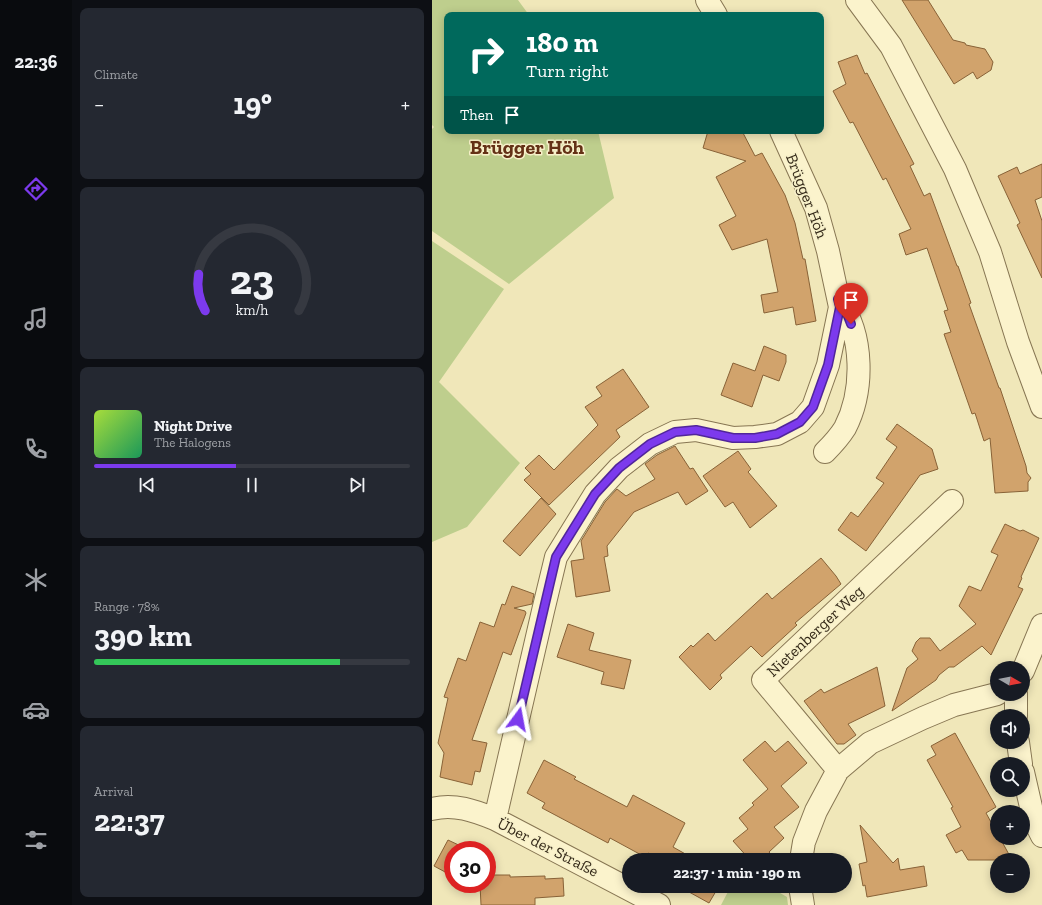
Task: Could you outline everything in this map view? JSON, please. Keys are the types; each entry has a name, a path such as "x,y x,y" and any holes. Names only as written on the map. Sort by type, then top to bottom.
{"street":[{"path":"707,0 714,12"},
{"path":"857,0 891,46 955,169 990,252 1018,342 1042,407"},
{"name":"Brügger Höh","path":"495,819 556,557 595,494 619,468 650,444 675,432 696,430 733,438 755,438 777,434 800,422 813,407 828,365 840,307 828,251 816,208 782,134"},
{"path":"826,452 844,428 856,400 860,368 853,330 846,311 838,299"},
{"name":"Nietenberger Weg","path":"838,770 763,680 952,501"},
{"path":"1027,661 1042,625"},
{"path":"802,853 804,842 816,810 838,770 870,743 954,705 990,696"},
{"path":"1029,797 1034,820 1042,836"},
{"name":"Über der Straße","path":"432,809 440,807 468,808 495,819 660,905"},
{"path":"801,893 803,905"}],"green space":[{"path":"432,0 518,0 527,12 444,12 444,134 599,134 614,198 509,284 432,231 432,129 434,127 432,125"},
{"path":"432,241 504,289 439,382 520,463 467,527 432,542"},
{"path":"727,893 780,893 787,897 788,905 721,905"}],"building":[{"path":"902,0 928,0 953,40 965,43 966,45 985,49 993,62 991,70 977,79 973,72 954,84"},
{"path":"857,55 865,74 867,73 914,164 910,166 924,196 930,193 971,303 969,304 1000,388 1027,473 1031,478 1028,482 1028,491 995,493 990,438 984,441 975,413 972,414 944,334 951,332 944,311 948,310 927,248 906,255 899,234 911,229 886,178 883,180 853,122 850,123 833,91 846,84 838,62"},
{"path":"707,134 744,134 755,156 762,153 785,195 795,223 803,259 805,259 816,321 796,325 793,307 764,313 761,295 778,292 767,239 732,250 719,225 736,216 716,177 746,161 703,148"},
{"path":"1042,164 1042,197 1035,200 1042,221 1042,278 1017,225 1020,223 998,176 1017,167 1020,174"},
{"path":"764,346 786,355 786,362 779,381 763,375 752,407 721,395 733,363 755,371"},
{"path":"623,369 649,407 616,430 620,437 549,505 524,480 531,474 525,468 539,455 554,470 598,425 585,407 602,396 596,387"},
{"path":"897,424 932,449 938,469 920,475 866,551 838,530 851,512 858,517 884,483 876,478 897,447 886,439"},
{"path":"675,446 690,469 693,468 708,491 686,505 678,492 634,512 607,546 608,556 604,557 610,591 576,597 571,561 584,559 581,541 605,502 617,489 626,496 655,479 645,464 657,455"},
{"path":"738,451 751,469 748,472 777,506 750,528 733,502 725,507 703,476"},
{"path":"541,498 556,514 520,556 503,541"},
{"path":"1005,524 1020,531 1023,530 1039,538 1021,577 1022,578 1018,587 1023,589 991,655 982,646 954,667 949,667 939,675 936,680 892,711 907,668 918,659 912,651 916,642 920,638 930,638 940,651 976,624 959,606 969,586 981,591 998,555 991,552"},
{"path":"821,558 841,584 795,623 797,625 762,657 751,646 720,675 722,678 710,690 679,657 691,645 693,647 708,633 715,641 767,593 772,599"},
{"path":"512,586 534,594 532,604 514,608 525,611 526,613 511,655 503,652 472,740 487,743 480,772 475,771 472,785 440,777 444,753 438,743 448,698 444,697 458,658 466,661 480,622 494,627 502,604 505,605"},
{"path":"568,624 594,633 589,650 631,660 624,689 601,684 604,672 557,657"},
{"path":"877,667 885,706 848,724 856,735 844,744 837,744 804,701 821,689 824,693"},
{"path":"955,733 995,805 990,805 990,811 986,813 990,820 990,845 1004,845 1008,853 990,853 990,860 968,860 962,850 956,853 946,835 961,827 951,808 953,807 927,760 936,755 931,746"},
{"path":"765,741 775,752 788,741 807,763 781,786 799,807 774,827 784,838 769,852 770,853 744,853 733,841 748,829 739,818 754,805 752,803 768,789 743,760"},
{"path":"544,760 576,777 574,779 627,807 633,795 685,823 673,847 684,853 638,853 610,838 608,843 542,808 545,803 527,793"},
{"path":"860,825 893,863 898,858 900,870 924,866 927,886 867,897 865,885 863,886 859,864 867,862"},
{"path":"444,847 444,871 434,866"},
{"path":"496,875 510,875 510,877 545,876 545,879 563,878 564,896 535,898 535,905 481,905 480,893 496,893"},
{"path":"691,893 715,893 709,903"}],"district":[{"name":"Brügger Höh","path":"527,147"}],"route":[{"path":"518,719 556,557 595,494 619,468 650,444 675,432 696,430 733,438 755,438 777,434 800,422 813,407 828,365 840,307 838,299 846,311 851,324"}]}
